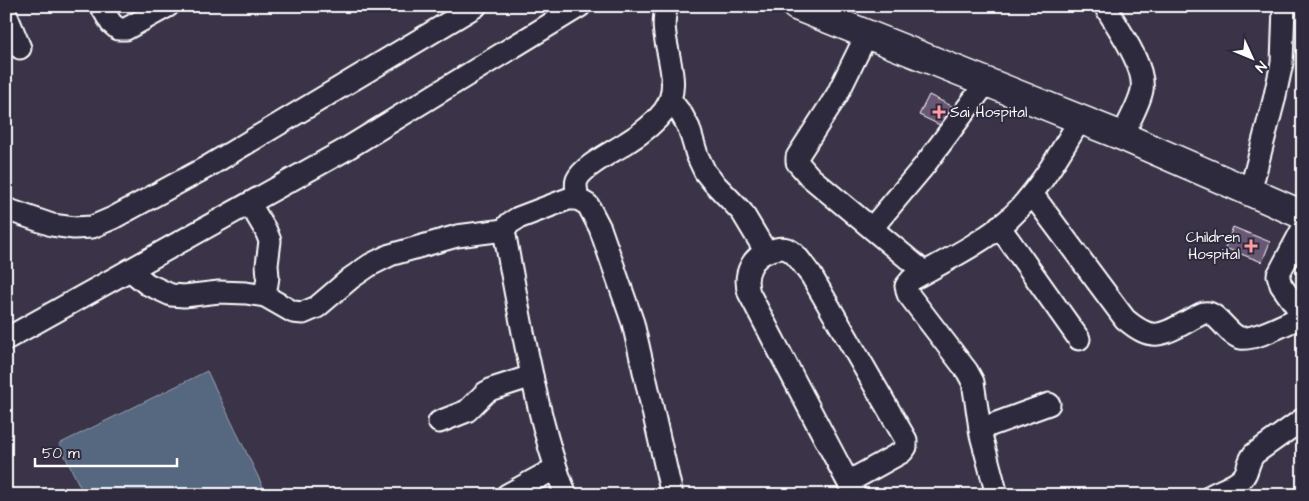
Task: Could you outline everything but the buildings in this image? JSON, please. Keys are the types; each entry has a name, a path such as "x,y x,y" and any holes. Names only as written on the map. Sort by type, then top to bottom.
{"street":[{"path":"101,6 111,23 118,29 126,29 168,6"},
{"path":"6,209 52,225 74,228 92,227 113,218 206,167 476,6"},
{"path":"6,339 343,151 580,6"},
{"path":"578,199 577,181 583,172 633,138 663,112 671,101 673,90 672,73 664,35 663,20 667,6"},
{"path":"796,6 866,36 1122,136 1303,214"},
{"path":"1105,6 1139,64 1142,77 1142,90 1122,136"},
{"path":"1250,192 1282,63 1284,6"},
{"path":"6,14 20,48"},
{"path":"866,36 838,95 797,156 797,162 810,177 924,272"},
{"path":"872,228 924,166 986,83"},
{"path":"671,101 689,128 697,155 705,172 742,212 766,252"},
{"path":"997,495 980,429 973,382 967,371 908,294 906,286 911,280 989,234 1008,220 1032,194 1046,175 1080,120"},
{"path":"1032,194 1124,319 1144,334 1155,335 1174,329 1205,313 1212,314 1234,335 1242,338 1257,335 1303,316 1281,285 1278,275 1303,228"},
{"path":"130,270 147,284 171,295 184,296 219,292 246,293 265,296 293,312 303,313 317,307 351,278 370,265 390,255 457,236 504,230 518,218 568,199 578,199 588,205 600,228 633,322 672,495"},
{"path":"250,204 266,231 270,242 265,296"},
{"path":"999,226 1080,339"},
{"path":"504,230 517,304 544,432 566,495"},
{"path":"779,248 788,249 798,257 811,275 906,440 906,447 902,452 852,488 746,285 749,268 756,259 766,252 779,248"},
{"path":"439,422 467,410 492,389 532,376"},
{"path":"980,429 1049,404"},
{"path":"1212,495 1240,480 1245,475 1248,461 1254,454 1303,419"},
{"path":"507,495 556,468"}],"water":[{"path":"207,371 267,495 84,495 59,444"}],"place":[{"name":"Sai Hospital","path":"939,112"},
{"name":"Children Hospital","path":"1251,246"}]}
